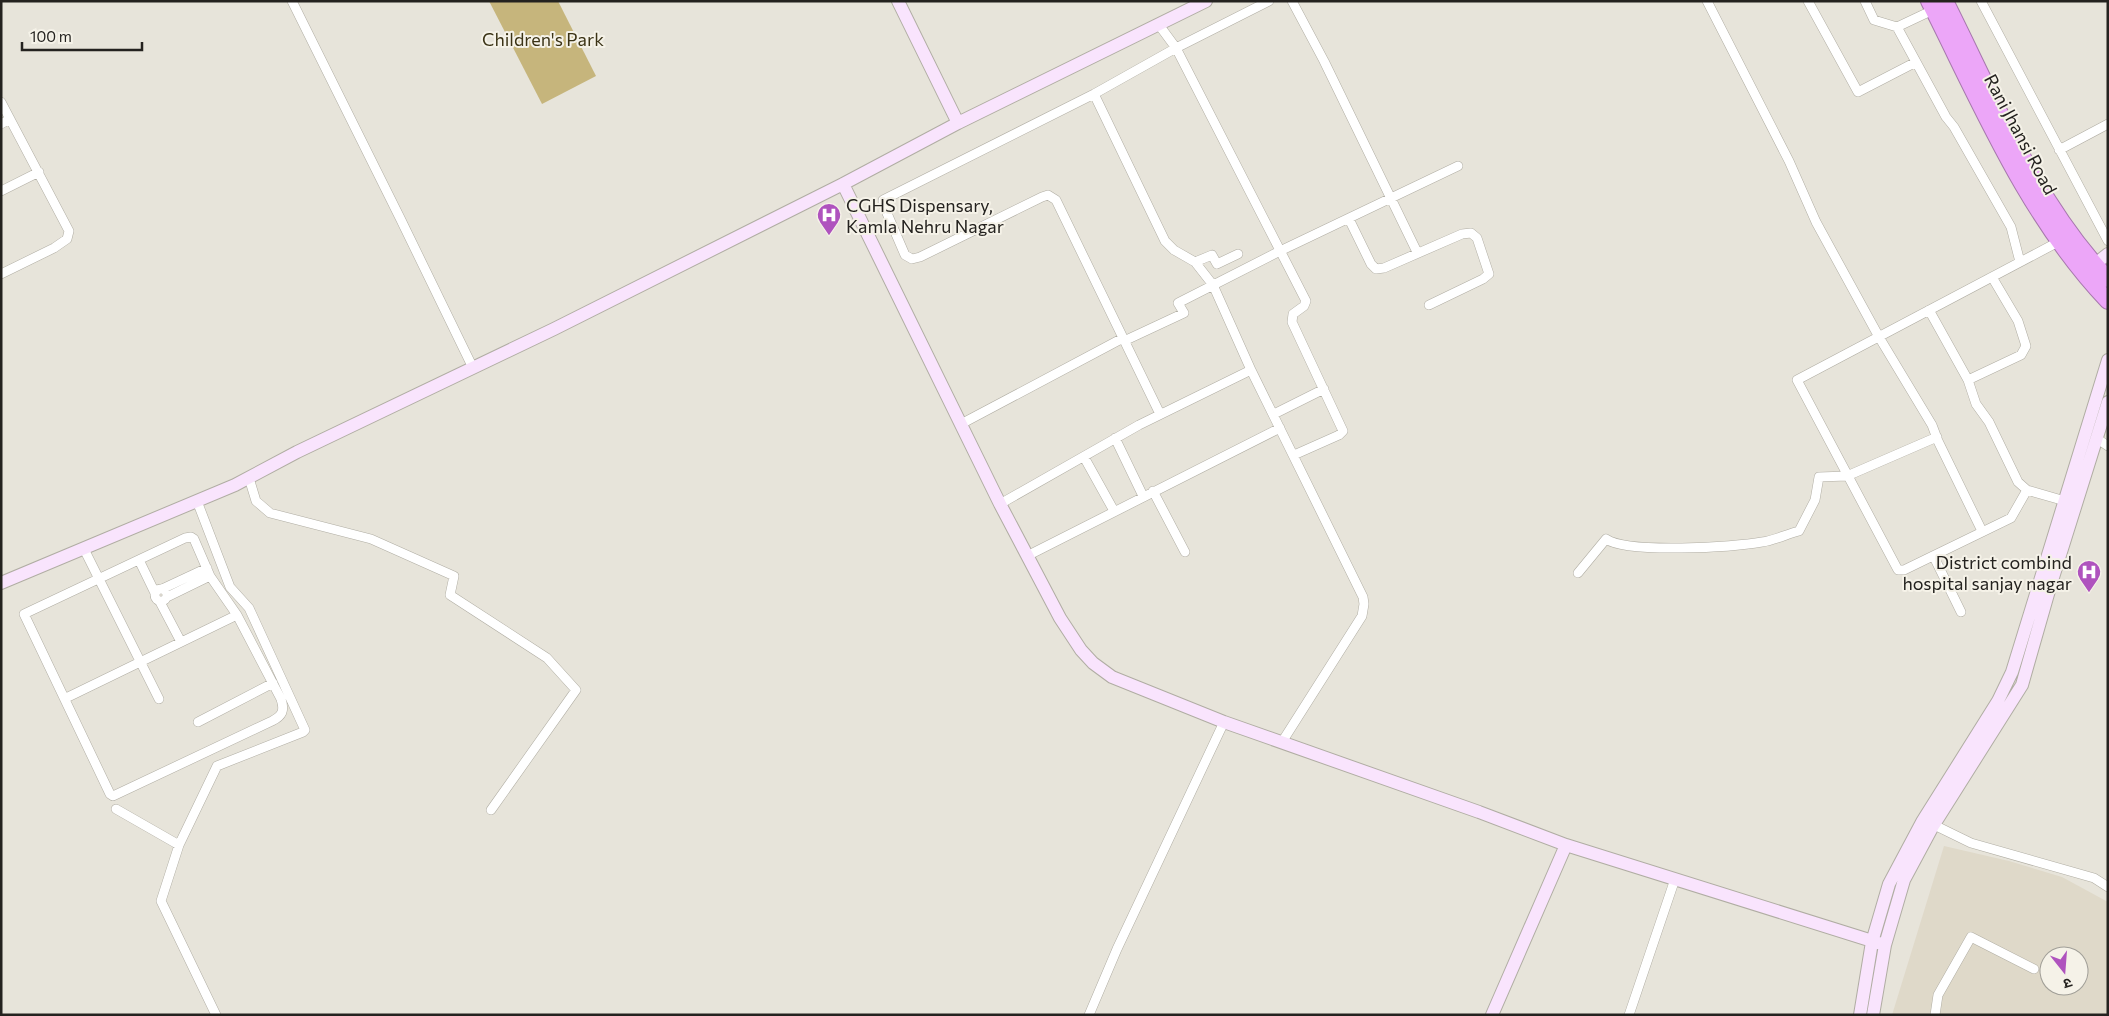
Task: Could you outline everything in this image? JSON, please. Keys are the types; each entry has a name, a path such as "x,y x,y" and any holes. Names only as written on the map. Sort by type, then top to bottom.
{"highway":[{"name":"Rani Jhansi Road","path":"1938,4 2022,185 2084,276 2108,301"},
{"name":"Rani Jhansi Road","path":"1938,4 2034,178 2094,265 2108,280"}],"street":[{"path":"292,1 473,368"},
{"path":"898,1 958,124"},
{"path":"1,583 248,478 305,448 554,330 844,184 958,124 1206,1"},
{"path":"1160,414 1056,200 1052,197 1042,197 920,257 912,259 905,255 883,204 884,200 890,195 1094,94 1176,48 1269,1"},
{"path":"1292,1 1324,60 1417,252"},
{"path":"1808,1 1858,92 1916,62"},
{"path":"1865,1 1874,20 1898,27 1938,4"},
{"path":"1981,1 2108,241"},
{"path":"1709,2 1789,161 1816,222 1932,425 1982,531"},
{"path":"1159,25 1176,48 1306,301 1304,306 1293,314 1292,322 1343,431 1339,435 1294,455"},
{"path":"1898,27 1946,118 1954,127 2010,227 2020,262"},
{"path":"1094,94 1165,241 1174,250 1195,262 1213,285 1251,370 1363,596 1362,616 1282,742"},
{"path":"1,102 67,224 69,236 54,248 1,274"},
{"path":"1,124 10,119"},
{"path":"2059,150 2108,124"},
{"path":"961,424 1123,340 1184,313 1178,303 1280,251 1349,220 1458,166"},
{"path":"1,191 39,172"},
{"path":"844,184 1026,556 1060,618 1081,650 1093,663 1112,677 1224,722 1479,812 1566,845 1879,944"},
{"path":"1349,220 1371,264 1376,270 1466,233 1471,233 1477,238 1489,274 1484,279 1429,305"},
{"path":"2028,490 2011,518 1941,551 1934,557 1904,570 1898,570 1797,380 2060,241"},
{"path":"1195,262 1212,255 1217,264 1238,254"},
{"path":"2094,265 2108,254"},
{"path":"1968,380 2021,355 2026,346 2018,321 1992,277"},
{"path":"1929,310 1968,380 1976,404 1989,422 2018,482 2028,490 2064,501"},
{"path":"1860,1015 1879,944 1929,822 1998,701 2012,672 2108,360"},
{"path":"1000,504 1115,438 1251,370"},
{"path":"1274,414 1324,389"},
{"path":"1929,822 2022,685 2050,587 2108,402"},
{"path":"1026,556 1280,428"},
{"path":"1578,573 1606,539 1613,544 1645,548 1713,546 1763,542 1799,531 1815,500 1819,477 1848,476 1937,437"},
{"path":"1115,438 1143,496"},
{"path":"2096,438 2108,446"},
{"path":"1084,456 1114,511"},
{"path":"248,478 256,501 270,513 371,539 454,576 450,595 547,658 576,690 491,810"},
{"path":"1153,491 1185,552"},
{"path":"197,501 230,587 249,608 305,730 217,766 179,845 161,901 216,1015"},
{"path":"191,537 194,539 208,572 237,614 283,705 280,717 113,796 110,794 94,762 66,698 24,614 139,560 185,538 191,537"},
{"path":"84,549 159,699"},
{"path":"1934,557 1961,612"},
{"path":"139,560 161,595 182,642"},
{"path":"161,595 208,572"},
{"path":"66,698 237,614"},
{"path":"198,722 273,683"},
{"path":"1089,1015 1117,949 1224,722"},
{"path":"116,809 179,845"},
{"path":"1929,822 1971,843 2094,878 2108,887"},
{"path":"1492,1015 1566,845"},
{"path":"1629,1015 1675,879"},
{"path":"1935,1015 1938,995 1971,938 2034,969"},
{"path":"1873,1015 1879,944"}],"shaded area":[{"path":"1944,846 2009,861 2062,877 2108,902 2108,1015 1892,1015"}],"green space":[{"name":"Children's Park","path":"489,1 558,1 596,76 542,104"}],"place":[{"name":"CGHS Dispensary, Kamla Nehru Nagar","path":"829,236"},
{"name":"District combind hospital sanjay nagar","path":"2089,593"}]}
